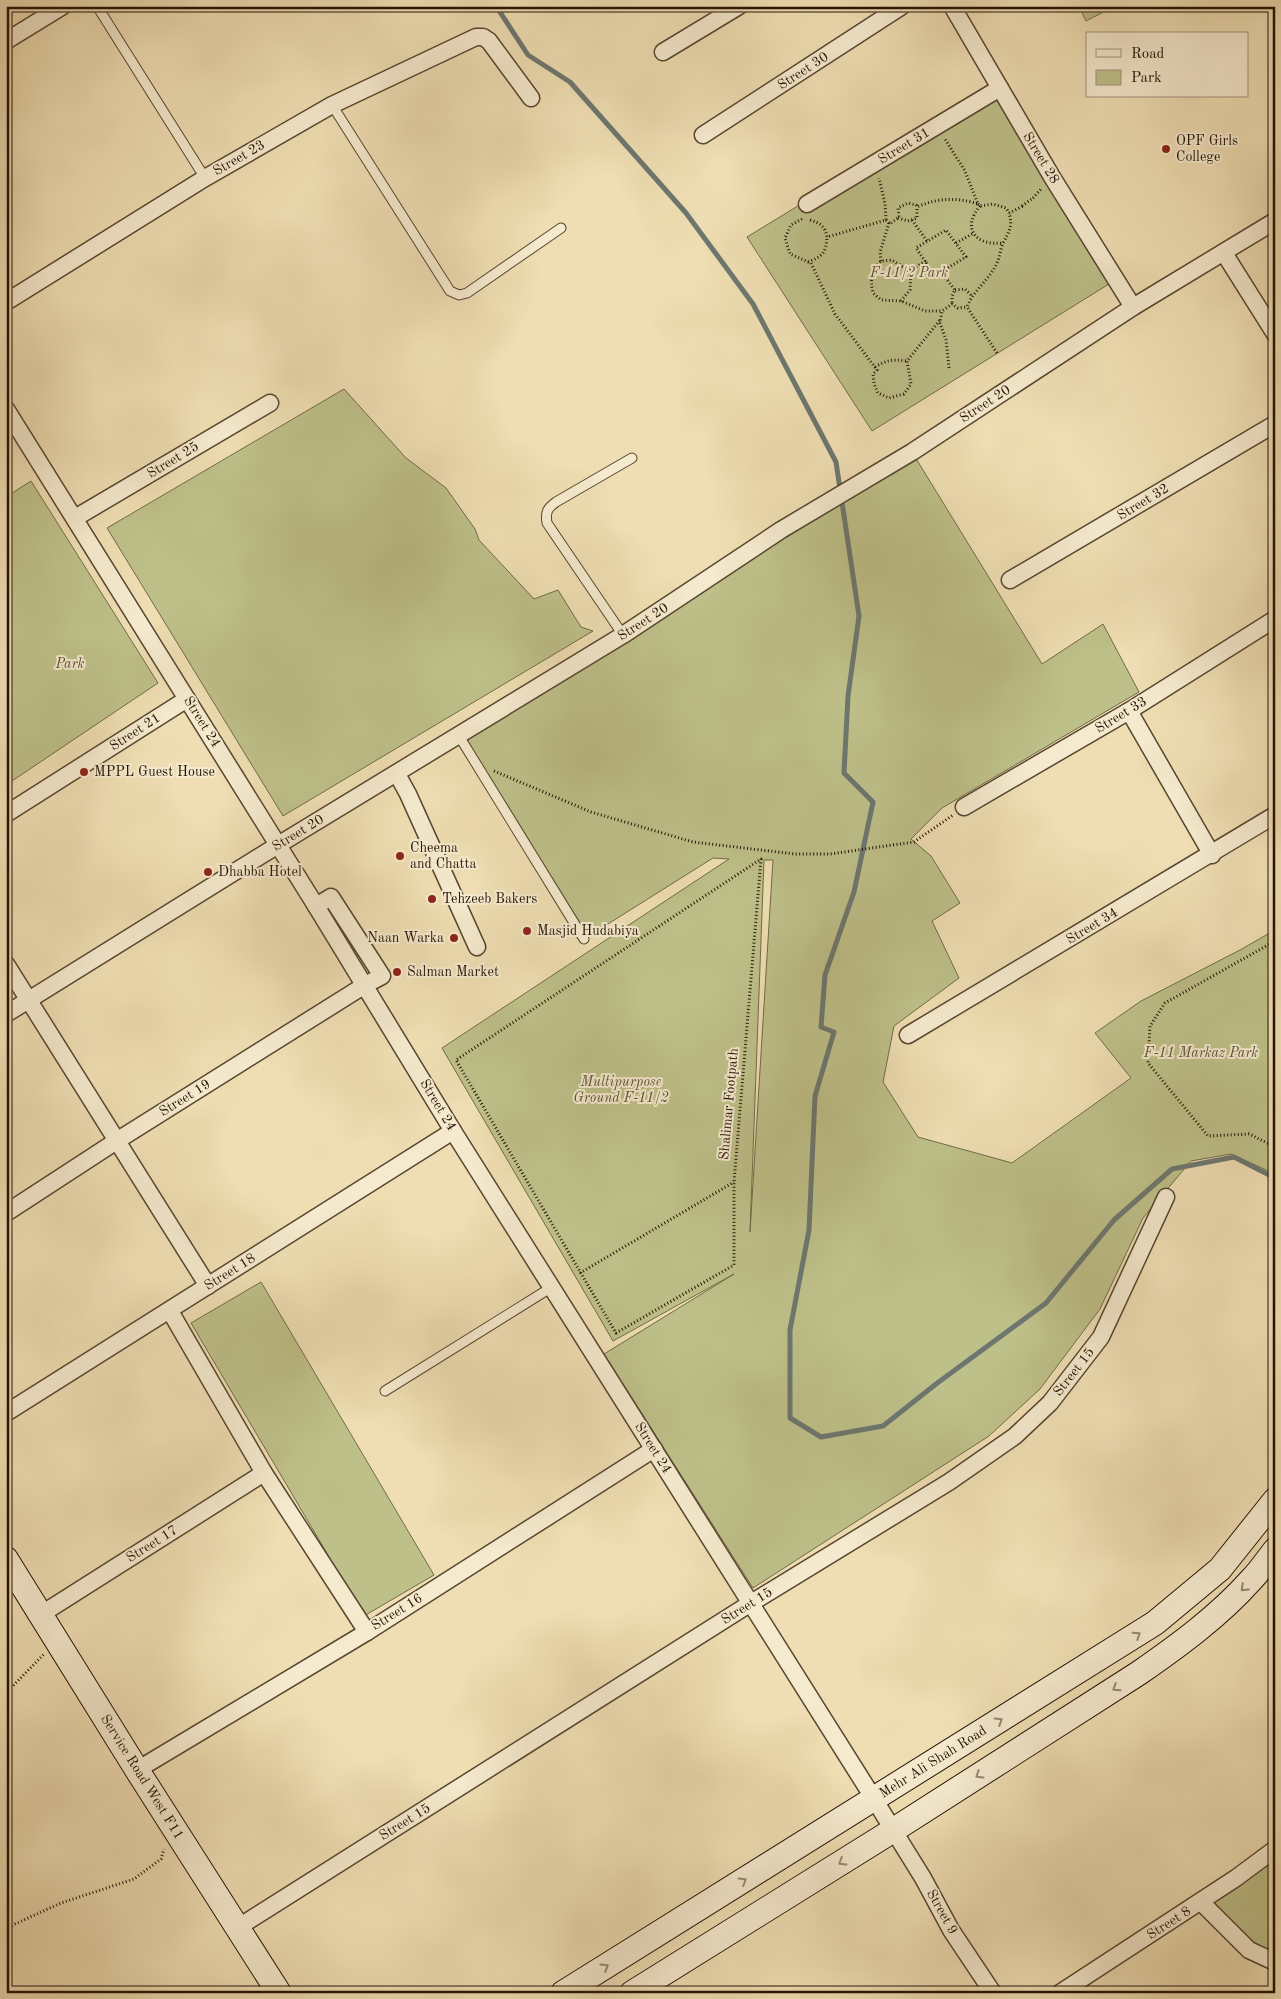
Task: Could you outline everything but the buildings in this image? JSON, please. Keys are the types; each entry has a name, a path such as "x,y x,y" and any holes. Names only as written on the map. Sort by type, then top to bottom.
{"street":[{"path":"6,41 63,6"},
{"path":"663,52 738,6"},
{"name":"Street 30","path":"703,135 902,6"},
{"name":"Street 28","path":"952,6 1133,307"},
{"name":"Street 23","path":"6,302 205,178 332,105 476,38 483,37 489,41 531,98"},
{"name":"Street 31","path":"807,204 1000,88"},
{"name":"Street 20","path":"6,1014 278,845 623,635 781,530 872,477 1133,307 1275,221"},
{"path":"1224,253 1275,334"},
{"name":"Street 25","path":"75,518 270,403"},
{"name":"Street 24","path":"6,409 365,985 453,1131 874,1799"},
{"name":"Street 32","path":"1010,580 1275,424"},
{"name":"Street 33","path":"964,807 1129,711 1275,619"},
{"name":"Street 21","path":"6,814 187,699"},
{"path":"1129,711 1212,855"},
{"path":"396,774 408,794 477,946"},
{"name":"Street 34","path":"908,1035 1212,855 1275,815"},
{"path":"6,964 208,1286"},
{"name":"Street 19","path":"6,1213 118,1140 365,985"},
{"name":"Street 18","path":"6,1413 453,1131"},
{"name":"Street 15","path":"237,1928 750,1603 977,1464 1015,1436 1050,1403 1101,1337 1166,1197"},
{"path":"170,1311 264,1474 367,1632"},
{"name":"Street 16","path":"137,1770 367,1632 654,1449"},
{"name":"Street 17","path":"40,1615 264,1474"},
{"name":"Mehr Ali Shah Road","path":"563,1993 1155,1623 1220,1569 1275,1500"},
{"path":"632,1993 1089,1706 1178,1646 1214,1616 1251,1581 1275,1550"},
{"name":"Service Road West F11","path":"6,1559 137,1770 280,1993"},
{"name":"Street 9","path":"874,1799 923,1878 951,1930 993,1993"},
{"name":"Street 8","path":"1060,1993 1201,1902 1275,1849"},
{"path":"1201,1902 1249,1950 1275,1962"}],"lane":[{"path":"97,6 205,178"},
{"path":"332,105 450,291 459,294 467,293 561,228"},
{"path":"623,635 547,522 546,515 547,509 556,502 632,458"},
{"path":"459,736 584,939"},
{"path":"385,1391 552,1287"}],"path":[{"path":"934,128 954,151 965,171 979,205"},
{"path":"873,165 880,181 888,221 880,252 881,261"},
{"path":"1009,213 1022,207 1034,197"},
{"path":"917,207 931,201 964,199 979,205 993,204 1006,208 1009,213 1012,221 997,265 984,284 972,296 967,307"},
{"path":"898,218 898,208 908,203 917,207"},
{"path":"979,205 970,222 974,234 978,239 990,244 1003,243"},
{"path":"898,218 908,221 917,218 917,207"},
{"path":"808,262 820,257 826,248 827,237 825,228 818,222 805,218 791,225 785,238 790,254 808,262 811,263 835,314 877,370 873,374 874,384 878,393 889,398 904,394 911,384 906,361"},
{"path":"827,237 888,221 890,224 898,218"},
{"path":"912,220 927,241"},
{"path":"946,230 966,257 934,276 916,248 927,241 946,230"},
{"path":"956,243 974,234"},
{"path":"910,271 892,260 881,261 875,267 870,280 873,293 881,300 901,301 925,311 942,311 952,304"},
{"path":"910,271 925,261"},
{"path":"901,301 910,290 910,271"},
{"path":"941,272 955,290"},
{"path":"955,290 966,289 972,296"},
{"path":"952,304 952,296 955,290"},
{"path":"952,304 958,308 967,307"},
{"path":"967,307 997,353"},
{"path":"942,311 940,323 946,340 949,368"},
{"path":"906,361 940,320"},
{"path":"875,367 882,362 895,359 906,361"},
{"path":"493,771 591,812 693,842 795,854 830,854 914,842 964,807"},
{"name":"Shalimar Footpath","path":"761,859 734,1182 734,1265 616,1333 580,1274 456,1060 761,859"},
{"path":"1275,941 1165,1003 1150,1026 1148,1063 1208,1136 1249,1134 1275,1147"},
{"path":"580,1274 734,1182"},
{"path":"6,1693 56,1640"},
{"path":"6,1930 61,1903 134,1879 161,1859 166,1845"}],"green space":[{"path":"1079,6 1115,6 1086,21"},
{"name":"F-11/2 Park","path":"990,89 1109,284 872,431 747,237"},
{"path":"344,389 406,458 446,488 475,529 479,540 534,599 558,590 581,627 593,631 283,816 107,528"},
{"path":"912,452 1042,664 1103,624 1139,692 942,808 911,839 931,856 960,903 932,921 959,978 894,1026 883,1082 918,1137 1012,1163 1131,1078 1095,1033 1141,1001 1275,930 1275,1174 1231,1154 1191,1161 1143,1218 1100,1309 1040,1389 989,1436 753,1588 604,1354 734,1274 613,1341 442,1048 729,859 713,858 584,939 459,736","holes":["764,860 773,860 750,1232"]},
{"name":"Park","path":"31,481 158,683 6,785 6,497"},
{"path":"261,1282 434,1575 364,1616 191,1323"},
{"path":"1275,1856 1275,1962 1201,1902"}],"waterway":[{"path":"496,6 528,55 570,82 686,213 753,304 836,462 859,616 848,696 844,773 873,802 854,892 825,975 821,1027 834,1032 815,1096 809,1230 790,1330 790,1418 821,1437 883,1426 936,1384 1046,1303 1114,1220 1172,1169 1234,1157 1275,1178"}],"place":[{"name":"OPF Girls College","path":"1166,149"},
{"name":"MPPL Guest House","path":"84,772"},
{"name":"Cheema and Chatta","path":"400,856"},
{"name":"Dhabba Hotel","path":"208,872"},
{"name":"Tehzeeb Bakers","path":"432,899"},
{"name":"Masjid Hudabiya","path":"527,931"},
{"name":"Naan Warka","path":"454,938"},
{"name":"Salman Market","path":"397,972"}],"park label":[{"name":"F-11 Markaz Park","path":"1201,1053"},
{"name":"Multipurpose Ground F-11/2","path":"621,1090"}]}
